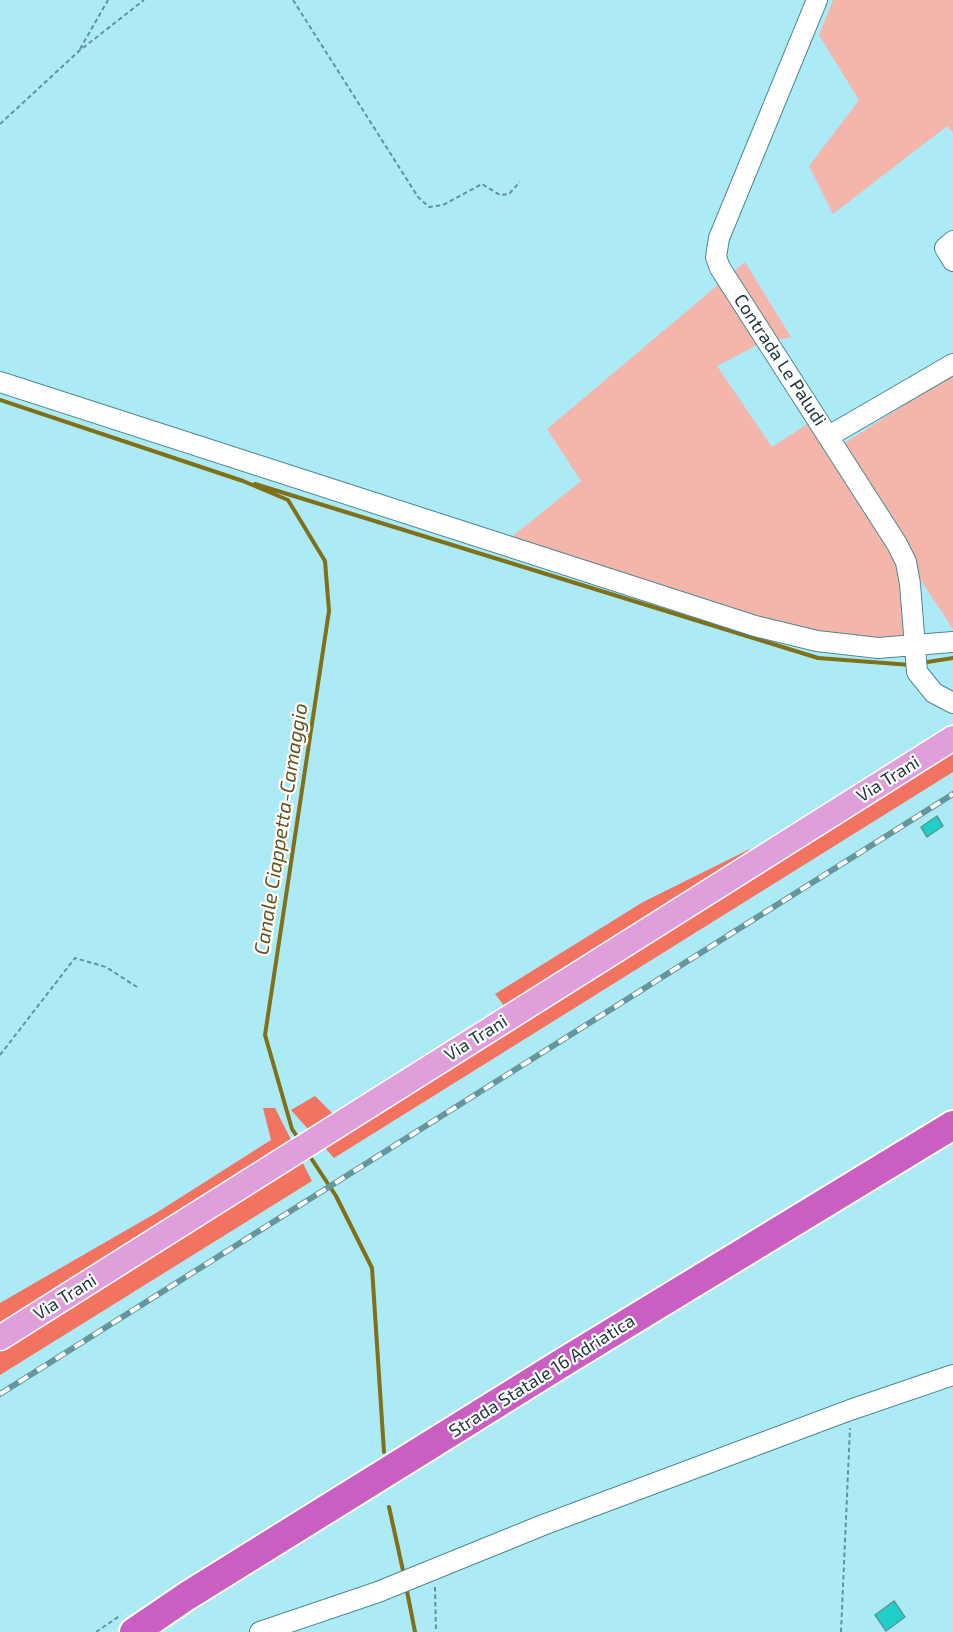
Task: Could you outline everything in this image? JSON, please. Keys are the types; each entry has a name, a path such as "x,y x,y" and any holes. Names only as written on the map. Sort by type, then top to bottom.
{"highway":[{"name":"Strada Statale 16 Adriatica","path":"134,1632 187,1596 552,1369 953,1125"},
{"name":"Strada Statale 16 Adriatica","path":"158,1632 217,1592 572,1373 953,1143"}],"main road":[{"name":"Via Trani","path":"0,1338 953,738"}],"street":[{"name":"Contrada Le Paludi","path":"816,0 719,238 716,257 720,268 871,501 906,562 916,659"},
{"path":"953,241 945,248 953,261"},
{"path":"829,436 953,364"},
{"path":"0,382 755,626 817,641 878,648 916,659 953,642"},
{"path":"916,659 934,693 953,704"},
{"path":"260,1632 378,1592 543,1525 850,1410 953,1375"}],"path":[{"path":"79,51 108,0"},
{"path":"0,124 79,51 144,0"},
{"path":"293,0 418,197 429,207 443,205 482,184 500,195 509,194 520,182"},
{"path":"0,1054 75,958 106,967 137,987"},
{"path":"841,1632 850,1410"},
{"path":"428,1573 436,1632"}],"shaded area":[{"path":"833,0 953,0 953,133 947,126 833,214 809,166 859,100 819,35"},
{"path":"745,262 791,337 761,343 717,366 772,447 812,421 832,451 953,374 953,629 920,579 906,639 851,639 758,619 509,539 581,481 547,429"},
{"path":"953,746 953,772 334,1158 291,1110 315,1096 333,1114 515,1020 495,994 643,902 750,849 761,868"},
{"path":"263,1108 275,1108 312,1181 0,1375 0,1303 156,1213 271,1140"}],"building":[{"path":"937,816 943,826 927,837 921,827"},
{"path":"894,1601 905,1617 886,1631 875,1615"}],"waterway":[{"name":"Canale Ciappetta-Camaggio","path":"0,400 243,481 288,500 325,561 329,611 265,1035 292,1129 300,1141"},
{"path":"255,484 818,658 911,665"},
{"path":"921,663 953,658"},
{"name":"Canale Ciappetta-Camaggio","path":"309,1155 336,1196 372,1268 384,1452"},
{"name":"Canale Ciappetta-Camaggio","path":"389,1507 404,1575"},
{"name":"Canale Ciappetta-Camaggio","path":"406,1586 415,1632"}],"railway":[{"path":"0,1394 953,794"}]}
